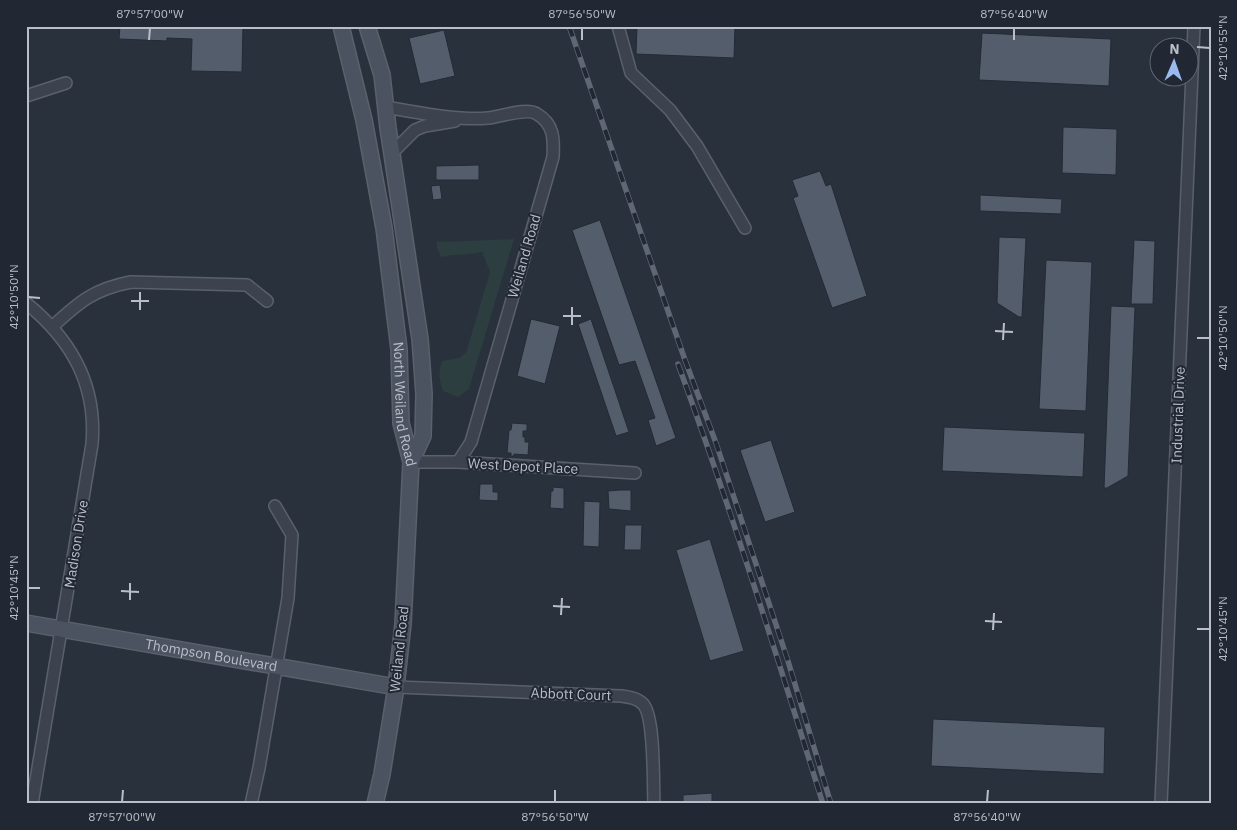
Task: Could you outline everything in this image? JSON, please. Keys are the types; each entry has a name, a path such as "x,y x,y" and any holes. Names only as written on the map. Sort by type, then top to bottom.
{"main road":[{"name":"North Weiland Road","path":"341,26 364,120 384,228 399,348 401,423 412,462"},
{"name":"North Weiland Road","path":"367,26 382,75 385,107 420,339 424,394 423,436 412,462"},
{"path":"378,26 390,80 385,107"},
{"name":"Weiland Road","path":"375,804 382,774 396,687 404,615 412,462"},
{"name":"Thompson Boulevard","path":"26,623 396,687"}],"street":[{"path":"618,26 631,73 670,110 692,139 745,228"},
{"name":"Industrial Drive","path":"1161,804 1194,26"},
{"path":"26,96 66,83"},
{"name":"Weiland Road","path":"385,107 418,113 472,118 488,118 520,112 535,112 551,127 554,140 553,157 472,442 458,462"},
{"name":"Weiland Road","path":"392,153 415,130 425,126 472,118"},
{"path":"52,327 79,303 97,292 114,285 131,282 246,285 268,302"},
{"name":"Madison Drive","path":"26,303 64,340 76,358 90,398 94,425 32,804"},
{"name":"West Depot Place","path":"412,462 458,462 635,473"},
{"path":"250,804 259,768 288,598 292,536 275,506"},
{"name":"Abbott Court","path":"396,687 634,698 644,705 651,721 654,804"}],"shaded area":[{"path":"514,239 469,389 458,397 443,391 439,376 442,361 459,358 466,353 490,272 482,252 441,257 437,248 437,242"}],"building":[{"path":"120,26 243,26 242,72 191,71 192,39 167,38 167,41 119,39"},
{"path":"637,26 735,26 734,58 636,54"},
{"path":"444,30 455,76 420,84 409,38"},
{"path":"982,33 1111,39 1109,86 979,80"},
{"path":"1063,127 1117,129 1116,175 1062,173"},
{"path":"479,165 479,180 436,180 436,166"},
{"path":"820,171 826,186 831,184 867,296 832,308 793,198 798,196 792,180"},
{"path":"440,185 442,199 433,200 431,186"},
{"path":"980,195 1062,199 1061,214 980,211"},
{"path":"600,220 676,438 656,446 648,420 655,418 635,361 619,365 572,230"},
{"path":"999,237 1026,238 1022,317 997,303"},
{"path":"1134,240 1155,241 1153,304 1131,304"},
{"path":"1046,260 1092,262 1086,411 1039,409"},
{"path":"1111,306 1135,307 1128,476 1104,488"},
{"path":"531,319 560,326 545,384 517,376"},
{"path":"591,319 629,432 616,436 578,324"},
{"path":"512,423 527,424 527,431 523,431 523,437 525,437 525,442 529,442 528,455 514,454 514,456 511,456 511,453 507,453 509,430 511,430"},
{"path":"944,427 1085,433 1083,477 942,471"},
{"path":"771,440 795,512 765,522 740,450"},
{"path":"480,484 493,484 493,492 498,492 498,501 479,500"},
{"path":"553,487 564,488 564,509 550,508"},
{"path":"631,490 631,511 609,509 608,491"},
{"path":"584,501 600,502 599,547 583,546"},
{"path":"625,525 642,525 641,550 624,550"},
{"path":"710,539 744,651 710,661 676,550"},
{"path":"933,719 1105,727 1104,774 931,766"},
{"path":"712,793 712,804 683,804 683,795"}],"railway":[{"path":"569,26 685,360 716,443 788,661 831,804"},
{"path":"678,364 735,528 823,804"}]}
